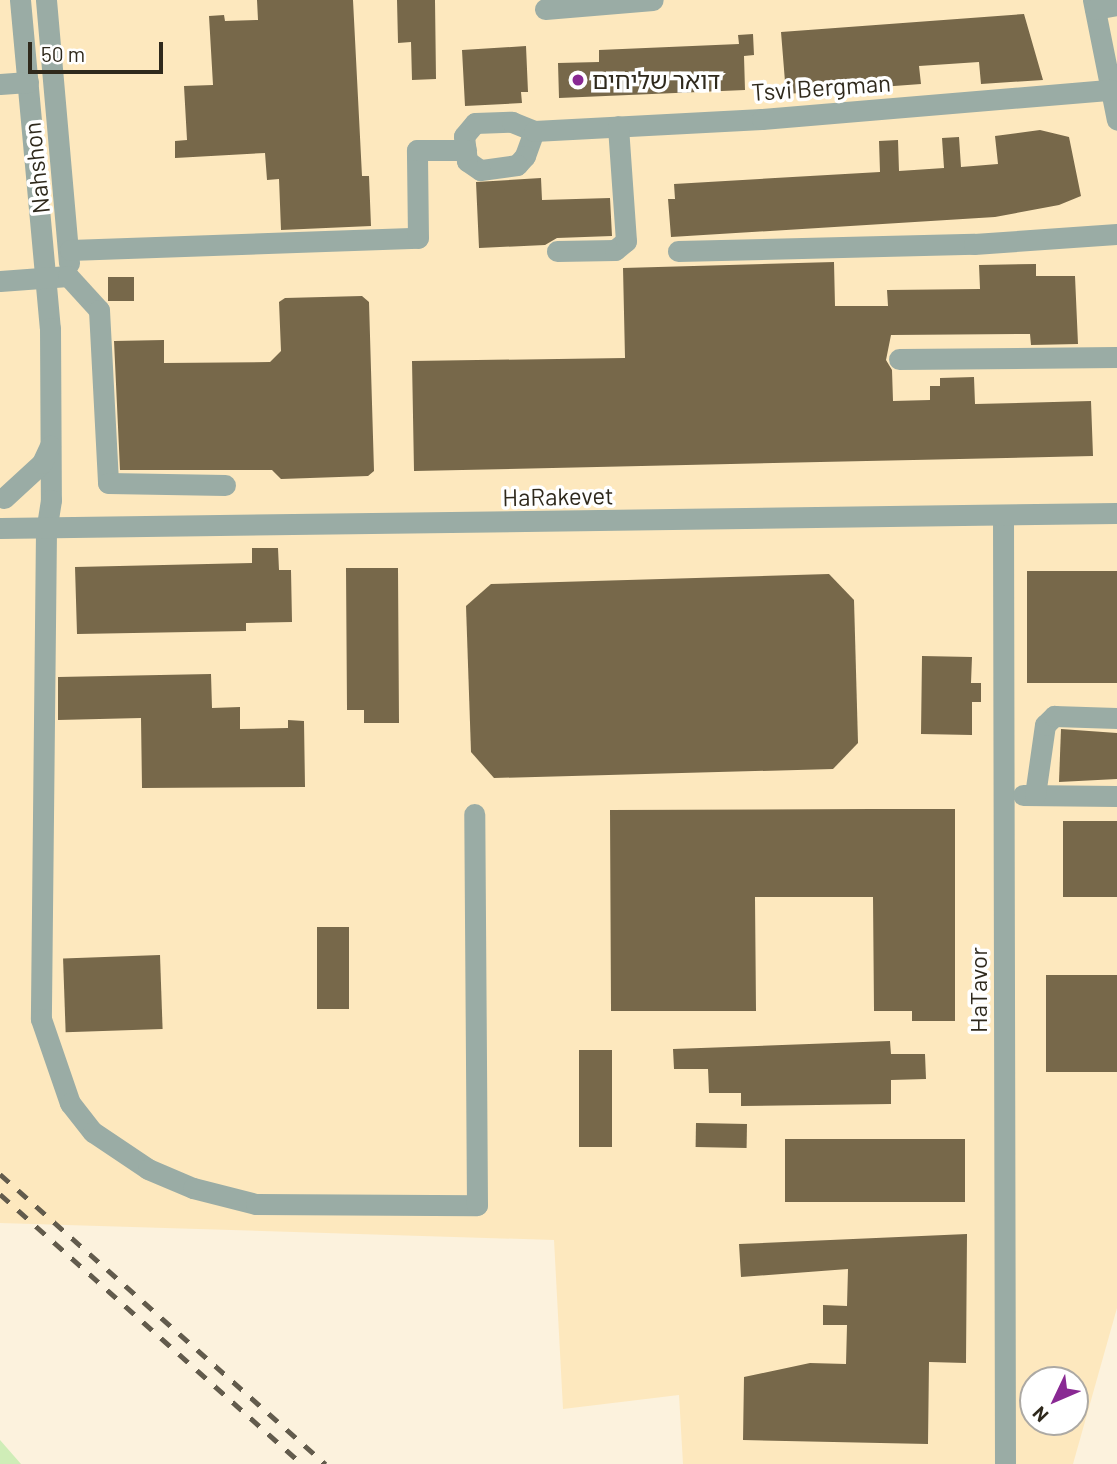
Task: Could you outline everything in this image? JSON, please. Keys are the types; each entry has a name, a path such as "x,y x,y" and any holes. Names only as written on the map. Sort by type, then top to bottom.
{"street":[{"name":"Nahshon","path":"20,0 50,328 51,500 46,530 41,1020 55,1067 78,1112 93,1132 159,1174 193,1188 256,1204 477,1205 474,814"},
{"name":"Nahshon","path":"46,0 70,250 68,276 50,328"},
{"path":"545,9 653,0"},
{"path":"1117,5 1094,4 1117,120"},
{"path":"0,84 28,82"},
{"name":"Tsvi Bergman","path":"466,150 464,136 475,123 512,122 534,131 1111,90"},
{"path":"557,251 615,250 625,241 618,126"},
{"path":"70,250 418,237 417,150 466,150 471,167 506,168 525,156 534,131"},
{"path":"678,251 974,244 1117,234"},
{"path":"0,281 68,276 99,310 108,484 225,485"},
{"path":"899,359 1117,357"},
{"path":"2,498 42,463 51,444"},
{"path":"2,498 51,500"},
{"name":"HaRakevet","path":"0,528 46,530 1117,513"},
{"name":"HaTavor","path":"1003,515 1005,1464"},
{"path":"1035,795 1045,725 1054,716 1117,718"},
{"path":"1003,794 1117,796"}],"shaded area":[{"path":"0,0 1117,0 1117,1308 1089,1407 1089,1366 1019,1366 1019,1436 1081,1436 1073,1464 683,1464 679,1395 563,1409 554,1240 0,1223"}],"green space":[{"path":"0,1440 21,1464 0,1464"}],"building":[{"path":"257,0 353,0 362,176 369,176 371,226 281,230 279,179 267,180 265,153 175,158 175,141 187,140 184,86 213,85 209,16 224,15 225,21 258,20"},
{"path":"397,0 435,0 436,79 412,80 411,42 398,43"},
{"path":"1024,14 1043,80 981,84 979,62 919,66 921,84 786,94 781,32"},
{"path":"753,34 754,55 744,56 745,90 559,98 558,63 599,62 599,50 739,44 738,35"},
{"path":"526,46 528,92 521,92 522,103 465,106 462,50"},
{"path":"1040,130 1069,137 1081,196 1059,205 995,217 671,237 668,199 675,199 674,184 880,172 879,141 898,140 899,171 944,168 942,138 959,137 961,167 998,164 995,136"},
{"path":"541,178 542,200 610,198 612,236 557,238 545,245 479,248 476,182"},
{"path":"834,262 835,306 888,306 887,290 980,289 979,265 1036,264 1036,276 1075,276 1078,344 1031,345 1030,334 891,335 886,360 892,370 893,401 930,400 930,386 940,386 940,378 974,377 975,404 1091,401 1093,456 414,471 412,361 625,358 623,268"},
{"path":"108,277 134,277 134,301 108,301"},
{"path":"362,296 369,302 374,471 368,476 281,479 272,470 120,470 114,341 164,340 164,363 270,362 281,351 279,302 285,298"},
{"path":"252,548 278,548 279,570 291,570 292,622 246,623 246,631 77,634 75,567 252,563"},
{"path":"346,568 398,568 399,723 364,723 364,710 347,710"},
{"path":"1027,571 1117,571 1117,683 1027,683"},
{"path":"829,574 854,600 858,743 833,769 494,778 471,752 466,606 491,584"},
{"path":"922,656 972,657 971,683 981,683 981,702 972,702 972,735 921,734"},
{"path":"211,674 212,708 240,707 240,729 288,728 288,720 304,721 305,787 142,788 141,718 58,720 58,677"},
{"path":"1061,729 1117,733 1117,779 1059,782"},
{"path":"955,809 955,1021 912,1021 912,1011 874,1011 873,897 755,897 756,1011 611,1011 610,810"},
{"path":"1063,821 1117,821 1117,897 1063,897"},
{"path":"317,927 349,927 349,1009 317,1009"},
{"path":"160,955 163,1029 66,1032 63,958"},
{"path":"1046,975 1117,975 1117,1072 1046,1072"},
{"path":"890,1041 891,1054 925,1054 926,1079 891,1080 891,1104 741,1106 741,1093 709,1093 708,1069 674,1069 673,1049"},
{"path":"579,1050 612,1050 612,1147 579,1147"},
{"path":"696,1123 747,1124 747,1148 696,1147"},
{"path":"785,1139 965,1139 965,1202 785,1202"},
{"path":"967,1234 966,1363 929,1362 928,1444 743,1440 744,1377 810,1363 846,1364 847,1325 823,1325 823,1305 847,1306 848,1269 741,1277 739,1244"}],"railway":[{"path":"0,1174 326,1464"},
{"path":"0,1194 302,1464"}],"place":[{"name":"דואר שליחים","path":"578,80"}]}
